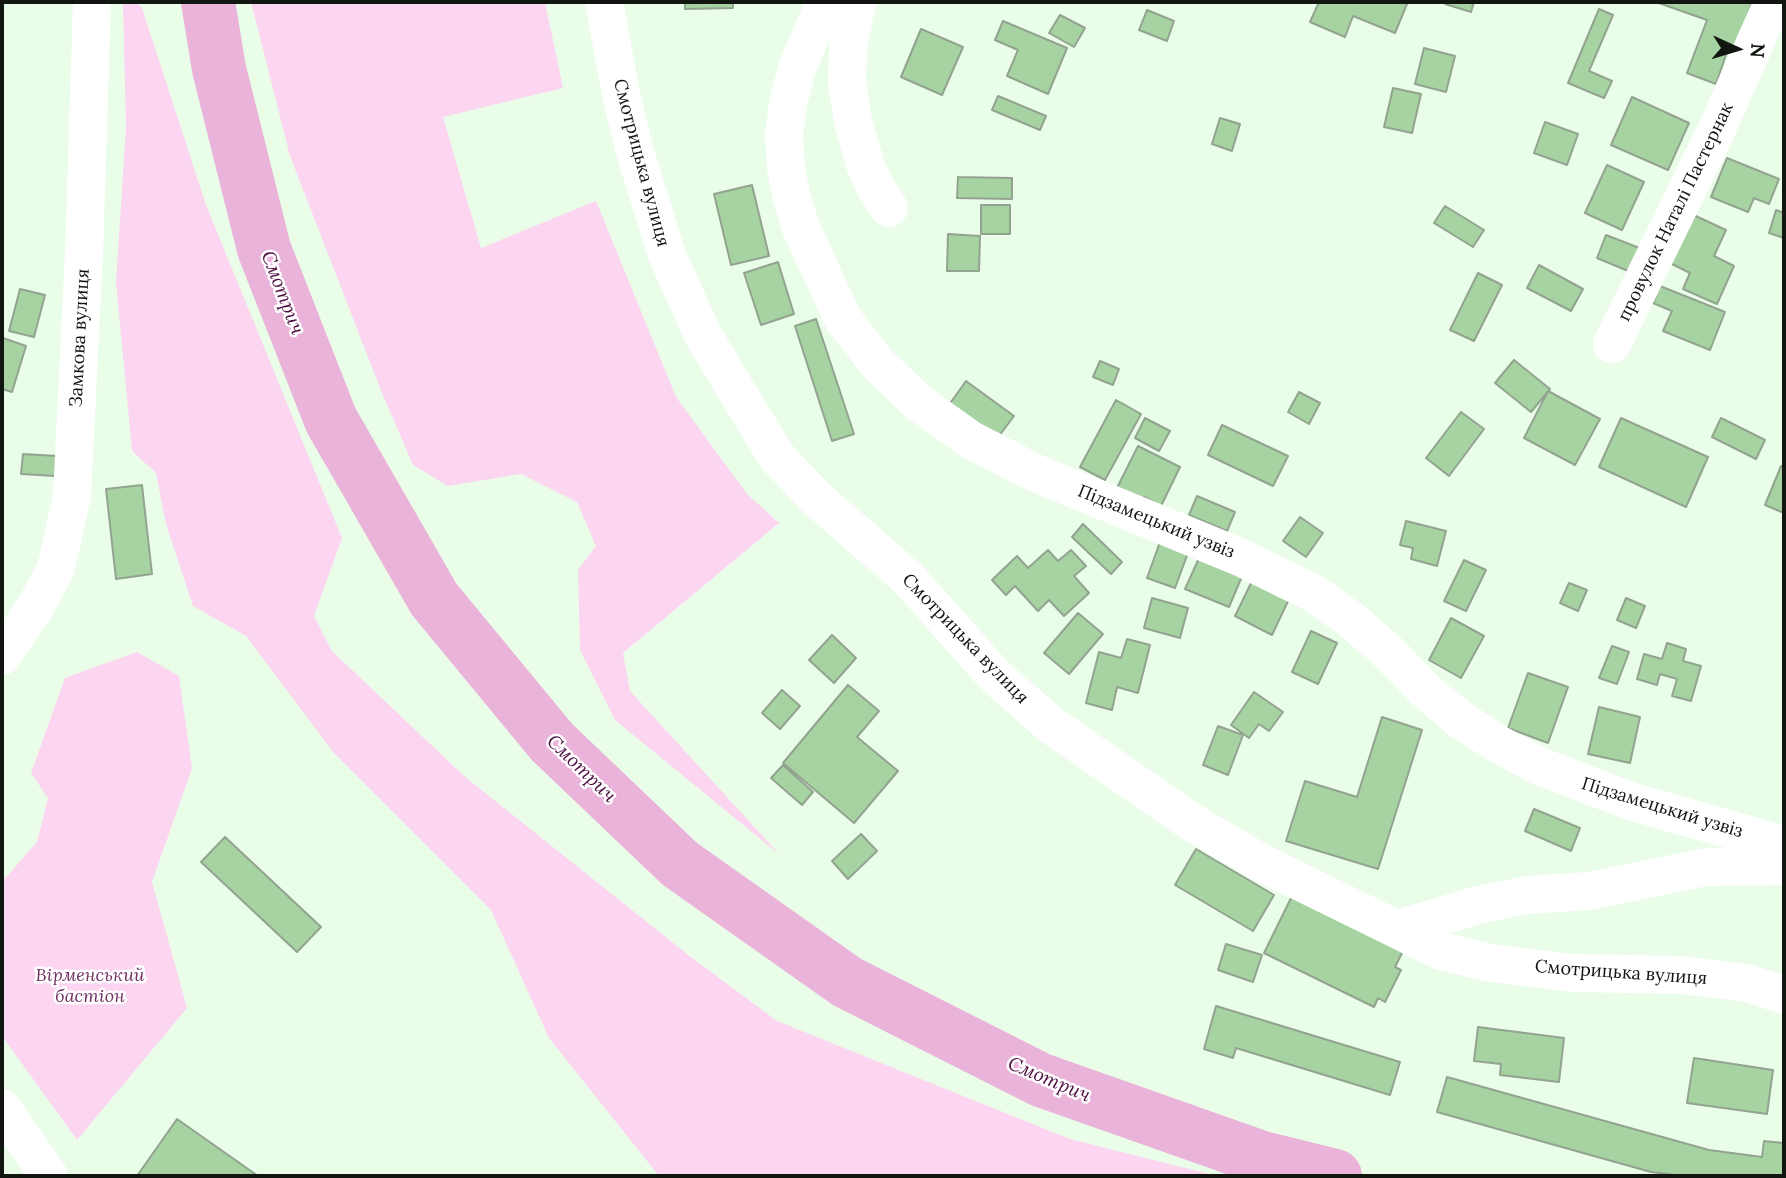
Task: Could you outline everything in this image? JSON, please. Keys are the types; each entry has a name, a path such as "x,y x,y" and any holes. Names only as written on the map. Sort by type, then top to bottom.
{"street":[{"name":"Замкова вулиця","path":"2,656 36,606 56,568 72,496 92,2"},
{"name":"Смотрицька вулиця","path":"604,2 635,152 667,255 703,335 777,457 816,498 908,578 995,676 1051,725 1193,823 1258,861 1441,951 1491,963 1572,973 1695,977 1747,983 1784,995"},
{"name":"Підзамецький узвіз","path":"825,2 797,68 788,104 784,135 791,195 810,249 843,319 877,363 919,403 971,440 1033,472 1242,558 1313,593 1377,642 1427,692 1461,720 1539,766 1633,803 1784,845"},
{"path":"857,2 848,48 847,82 853,121 866,167 889,208"},
{"name":"провулок Наталі Пастернак","path":"1612,344 1717,129 1773,2"},
{"path":"1398,929 1478,905 1527,895 1589,891 1706,867 1784,866"},
{"path":"2,1108 49,1176"}],"green space":[{"path":"123,2 136,2 142,8 206,205 342,538 314,616 332,651 464,776 687,954 777,1021 1070,1139 1217,1176 659,1176 549,1038 491,910 334,753 246,636 193,606 166,524 156,473 132,451 116,282 126,128"},
{"path":"251,2 545,2 563,88 443,117 481,248 596,201 676,397 747,494 779,523 623,653 630,691 780,855 615,720 580,650 578,570 596,546 577,502 521,474 448,486 413,465 382,393 290,156"},
{"name":"Вірменський бастіон","path":"137,652 179,676 192,768 152,882 187,1008 77,1140 2,1036 2,882 37,842 48,798 31,773 65,678"}],"building":[{"path":"685,2 733,2 733,8 685,9"},
{"path":"1319,2 1407,4 1395,33 1353,16 1345,37 1310,22"},
{"path":"1474,2 1471,12 1445,4"},
{"path":"1656,2 1752,2 1734,52 1728,49 1716,84 1687,73 1707,20"},
{"path":"1599,9 1613,15 1589,71 1612,81 1604,98 1568,83"},
{"path":"1147,10 1174,21 1167,41 1139,30"},
{"path":"1060,15 1085,28 1074,47 1049,33"},
{"path":"1003,21 1067,48 1048,94 1007,76 1018,50 995,40"},
{"path":"921,29 963,47 942,95 901,77"},
{"path":"1424,48 1455,56 1446,92 1415,84"},
{"path":"1393,88 1421,94 1412,133 1384,127"},
{"path":"998,96 1046,116 1040,130 992,110"},
{"path":"1632,97 1689,123 1668,170 1611,145"},
{"path":"1220,118 1240,124 1232,151 1212,144"},
{"path":"1545,122 1578,134 1567,165 1534,153"},
{"path":"1727,158 1779,179 1769,204 1754,198 1748,212 1711,197"},
{"path":"1607,165 1644,182 1622,230 1585,213"},
{"path":"958,177 1012,178 1012,199 957,198"},
{"path":"752,185 769,256 731,265 714,194"},
{"path":"981,205 1010,205 1010,234 981,234"},
{"path":"1445,206 1484,230 1473,247 1434,223"},
{"path":"1776,210 1784,213 1784,238 1769,233"},
{"path":"1687,212 1726,230 1714,256 1734,266 1717,304 1683,289 1690,273 1664,260"},
{"path":"948,234 980,236 979,271 947,271"},
{"path":"1606,235 1642,249 1633,273 1597,258"},
{"path":"778,262 794,314 761,325 744,273"},
{"path":"1539,265 1583,289 1571,311 1527,288"},
{"path":"1478,273 1502,285 1474,341 1450,330"},
{"path":"1660,286 1725,312 1710,350 1663,331 1672,311 1653,303"},
{"path":"20,289 45,295 34,337 9,331"},
{"path":"816,319 854,434 832,441 795,326"},
{"path":"3,338 26,346 12,392 2,389"},
{"path":"1514,360 1550,389 1531,412 1495,383"},
{"path":"1100,361 1119,369 1113,385 1093,377"},
{"path":"966,381 1014,416 993,444 946,409"},
{"path":"1548,391 1600,419 1575,465 1524,438"},
{"path":"1299,392 1320,403 1309,424 1288,412"},
{"path":"1116,400 1141,414 1105,480 1080,467"},
{"path":"1461,412 1484,429 1449,476 1426,458"},
{"path":"1145,418 1170,431 1159,451 1135,438"},
{"path":"1621,418 1708,457 1686,507 1599,467"},
{"path":"1721,418 1765,440 1756,459 1712,437"},
{"path":"1222,425 1288,456 1273,486 1208,455"},
{"path":"1138,446 1180,467 1161,506 1144,497 1138,509 1113,496"},
{"path":"23,454 57,456 56,476 21,474"},
{"path":"1781,466 1784,468 1784,513 1765,505"},
{"path":"142,485 152,574 116,579 106,489"},
{"path":"1197,496 1235,512 1227,531 1189,515"},
{"path":"1300,517 1323,533 1306,557 1283,541"},
{"path":"1406,521 1446,531 1437,566 1411,559 1413,548 1400,545"},
{"path":"1083,524 1122,562 1111,574 1072,537"},
{"path":"1160,542 1188,553 1175,588 1147,578"},
{"path":"1048,550 1058,561 1071,550 1086,566 1074,576 1089,593 1064,616 1049,600 1038,611 1015,586 1006,595 992,580 1017,556 1028,568"},
{"path":"1200,556 1243,574 1229,607 1185,589"},
{"path":"1464,560 1486,570 1466,611 1444,601"},
{"path":"1253,579 1290,597 1272,635 1235,616"},
{"path":"1569,583 1587,590 1578,611 1560,603"},
{"path":"1152,598 1188,608 1180,638 1144,628"},
{"path":"1626,598 1645,606 1636,628 1617,620"},
{"path":"1078,613 1103,634 1069,674 1044,653"},
{"path":"1451,618 1484,636 1461,678 1429,660"},
{"path":"1311,631 1337,643 1318,684 1292,672"},
{"path":"832,635 856,658 834,683 809,660"},
{"path":"1127,639 1150,645 1138,693 1117,687 1112,710 1086,703 1099,652 1121,658"},
{"path":"1667,643 1686,649 1683,661 1701,666 1691,701 1672,696 1677,679 1660,674 1657,685 1637,679 1644,654 1662,659"},
{"path":"1612,646 1629,652 1617,684 1599,678"},
{"path":"1528,673 1568,687 1548,743 1508,728"},
{"path":"848,685 879,711 857,737 898,771 854,823 783,763"},
{"path":"782,690 800,706 780,729 762,713"},
{"path":"1254,692 1283,712 1269,731 1259,724 1249,738 1231,725"},
{"path":"1599,707 1640,717 1630,763 1588,754"},
{"path":"1382,717 1422,730 1378,869 1286,841 1305,781 1357,797"},
{"path":"1218,726 1243,735 1228,775 1203,765"},
{"path":"783,765 813,792 802,805 771,778"},
{"path":"1534,809 1580,828 1571,851 1525,831"},
{"path":"861,834 877,851 848,879 832,861"},
{"path":"225,837 321,927 297,952 201,862"},
{"path":"1196,849 1274,895 1253,931 1175,885"},
{"path":"1292,896 1403,951 1395,967 1401,970 1385,1002 1378,998 1374,1007 1264,953"},
{"path":"1226,944 1262,955 1253,982 1218,970"},
{"path":"1216,1006 1400,1062 1390,1095 1236,1048 1233,1058 1204,1049"},
{"path":"1478,1027 1564,1038 1559,1082 1500,1075 1501,1064 1474,1061"},
{"path":"1694,1058 1773,1070 1767,1114 1687,1103"},
{"path":"1447,1077 1709,1150 1762,1157 1764,1141 1784,1143 1784,1176 1684,1176 1651,1172 1437,1112"},
{"path":"177,1119 258,1176 137,1176"}],"waterway":[{"name":"Смотрич","path":"208,2 219,69 264,249 331,420 434,599 552,742 680,864 847,982 1041,1080 1262,1158 1335,1176"}]}
